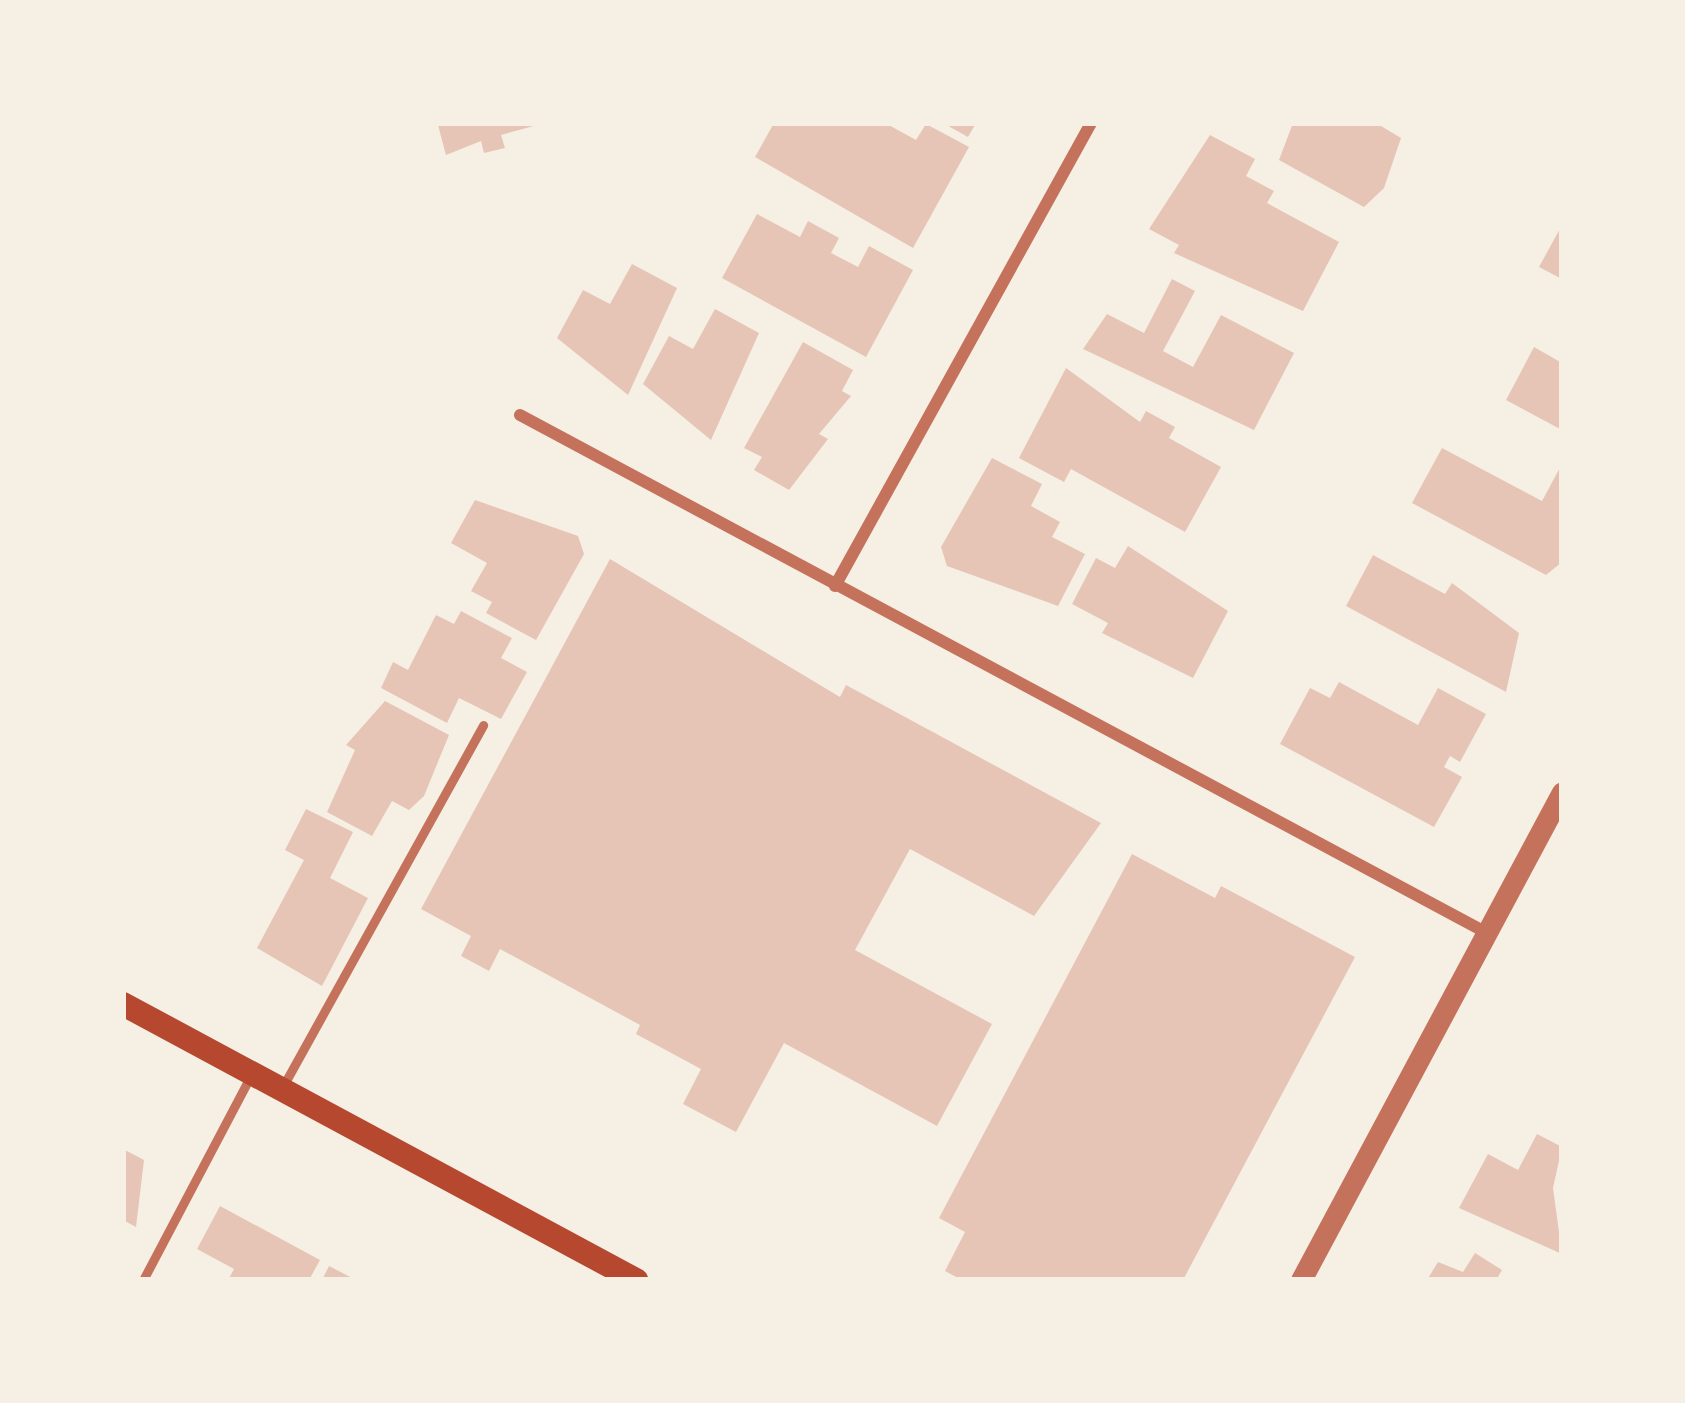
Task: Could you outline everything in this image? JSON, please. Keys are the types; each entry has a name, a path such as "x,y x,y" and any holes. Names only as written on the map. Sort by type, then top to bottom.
{"main road":[{"path":"123,1004 636,1280"}],"street":[{"path":"835,586 1091,123"},
{"path":"520,415 1487,933"},
{"path":"1301,1280 1562,792"}],"lane":[{"path":"282,1088 483,725"},
{"path":"143,1280 252,1073"}],"building":[{"path":"774,123 885,123 916,140 926,124 969,147 913,248 755,157"},
{"path":"943,123 976,123 968,137"},
{"path":"1293,123 1376,123 1401,138 1384,188 1364,207 1279,160"},
{"path":"541,124 501,135 505,148 484,153 481,141 446,155 438,125"},
{"path":"1210,135 1255,159 1246,176 1274,191 1267,203 1339,242 1303,311 1174,253 1179,245 1149,229"},
{"path":"757,214 800,237 808,221 839,238 831,253 858,267 869,246 913,270 866,357 722,278"},
{"path":"1562,225 1562,279 1539,267"},
{"path":"632,264 677,288 628,395 557,338 583,290 610,304"},
{"path":"1172,279 1195,291 1163,351 1193,367 1221,315 1294,353 1254,430 1083,349 1107,314 1144,333"},
{"path":"715,309 759,333 711,440 643,384 669,336 693,349"},
{"path":"803,342 853,370 842,391 851,396 819,434 828,439 789,490 754,470 762,457 744,448"},
{"path":"1534,347 1562,363 1562,430 1506,400"},
{"path":"1066,368 1140,422 1146,411 1175,427 1169,438 1221,467 1185,532 1071,469 1064,482 1019,458"},
{"path":"1442,448 1542,501 1562,464 1562,562 1546,575 1412,503"},
{"path":"992,458 1042,484 1031,506 1060,522 1052,537 1085,554 1058,606 947,566 941,547"},
{"path":"475,500 578,536 584,554 536,640 486,613 492,602 471,591 487,563 451,543"},
{"path":"1128,546 1228,611 1193,678 1102,633 1108,623 1072,604 1096,558 1115,568"},
{"path":"1373,555 1445,594 1452,583 1519,633 1506,692 1346,606"},
{"path":"610,559 840,697 846,685 1101,823 1034,916 910,849 855,950 992,1024 937,1126 784,1043 736,1132 683,1104 701,1069 636,1034 640,1025 500,949 489,971 461,956 471,936 421,909"},
{"path":"461,611 512,638 501,658 527,672 501,719 459,698 447,723 381,688 393,662 408,670 436,615 454,624"},
{"path":"1339,682 1418,725 1438,688 1486,714 1460,762 1450,756 1444,767 1462,777 1434,827 1280,744 1310,688 1330,698"},
{"path":"385,701 449,735 424,796 409,810 392,801 372,836 327,812 355,750 346,745"},
{"path":"306,809 353,832 330,878 368,898 322,986 257,948 304,860 285,850"},
{"path":"1132,854 1215,898 1221,886 1355,957 1183,1280 962,1280 945,1271 965,1232 939,1218"},
{"path":"1537,1134 1562,1147 1553,1188 1562,1254 1459,1208 1488,1154 1518,1170"},
{"path":"123,1149 144,1160 136,1227 123,1220"},
{"path":"220,1206 320,1260 309,1280 228,1280 234,1269 197,1249"},
{"path":"1475,1253 1502,1270 1496,1280 1427,1280 1438,1262 1463,1272"},
{"path":"329,1266 356,1280 322,1280"}]}
